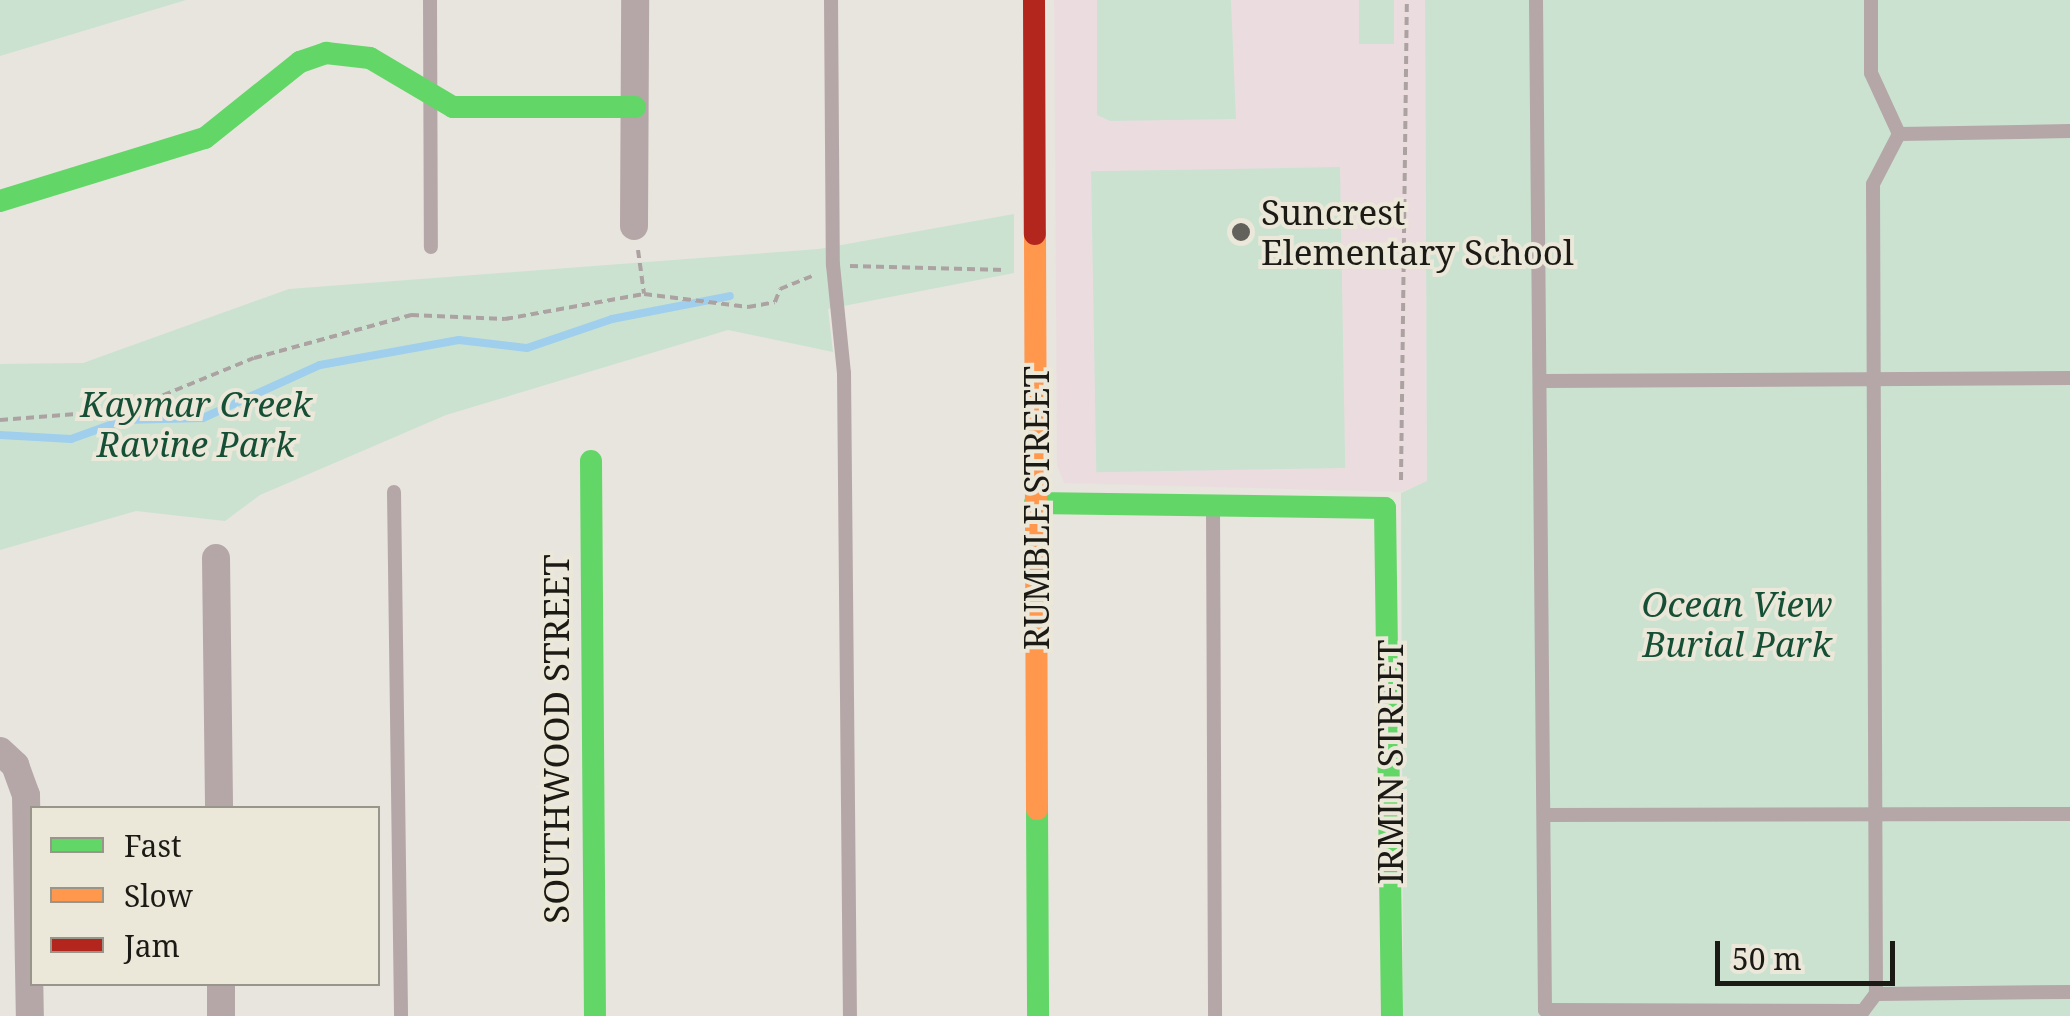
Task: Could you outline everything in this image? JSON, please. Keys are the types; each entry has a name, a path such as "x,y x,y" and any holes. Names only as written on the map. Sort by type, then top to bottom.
{"street":[{"path":"634,226 635,0"},
{"name":"RUMBLE STREET","path":"1034,0 1038,1016"},
{"path":"0,201 205,138 300,62 326,52 370,58 431,97 462,108 635,107"},
{"name":"SOUTHWOOD STREET","path":"592,461 595,1016"},
{"path":"1035,503 1384,508"},
{"name":"IRMIN STREET","path":"1384,508 1392,1016"},
{"path":"216,558 219,806"},
{"path":"0,751 15,765 26,794 30,1016"},
{"path":"220,986 221,1016"}],"lane":[{"path":"430,0 431,248"},
{"path":"831,0 833,265 844,373 850,1016"},
{"path":"1536,0 1544,380 1544,1010 1863,1011 1876,994 1872,813 1873,184 1899,134"},
{"path":"1871,0 1871,73 1899,134"},
{"path":"1899,134 2070,131"},
{"path":"1544,380 2070,378"},
{"path":"394,492 400,1016"},
{"path":"1212,503 1215,1016"},
{"path":"1544,815 2070,814"},
{"path":"1876,994 2070,992"}],"path":[{"path":"1384,508 1400,486 1402,465 1407,0"},
{"path":"634,226 644,294"},
{"path":"0,420 127,410 254,358 410,315 505,319 644,294 748,306 775,302 780,289 833,265 1035,270"}],"shaded area":[{"name":"Suncrest Elementary School","path":"1054,0 1425,0 1427,482 1401,492 1064,483 1057,465"}],"green space":[{"path":"0,0 186,0 0,56"},
{"path":"1097,0 1231,0 1236,119 1110,121 1097,115"},
{"path":"1359,0 1394,0 1394,44 1359,44"},
{"name":"Ocean View Burial Park","path":"1425,0 2070,0 2070,1016 1403,1016 1401,493 1427,481"},
{"path":"1340,167 1345,468 1096,472 1091,171"},
{"name":"Kaymar Creek Ravine Park","path":"1014,214 1014,273 828,309 833,352 728,330 446,415 260,495 225,521 136,511 0,550 0,364 83,363 289,289 819,249"}],"waterway":[{"path":"0,435 71,439 124,420 203,418 320,365 459,340 527,348 612,319 730,296"}],"traffic: fast":[{"path":"0,201 205,138 300,62 326,53 370,58 453,107 635,107"},
{"path":"591,461 595,1016"},
{"path":"1035,503 1385,508 1392,1016"},
{"path":"1037,809 1038,1016"}],"traffic: slow":[{"path":"1035,234 1037,809"}],"traffic: jam":[{"path":"1034,0 1035,234"}],"place":[{"name":"Suncrest Elementary School","path":"1241,232"}]}
